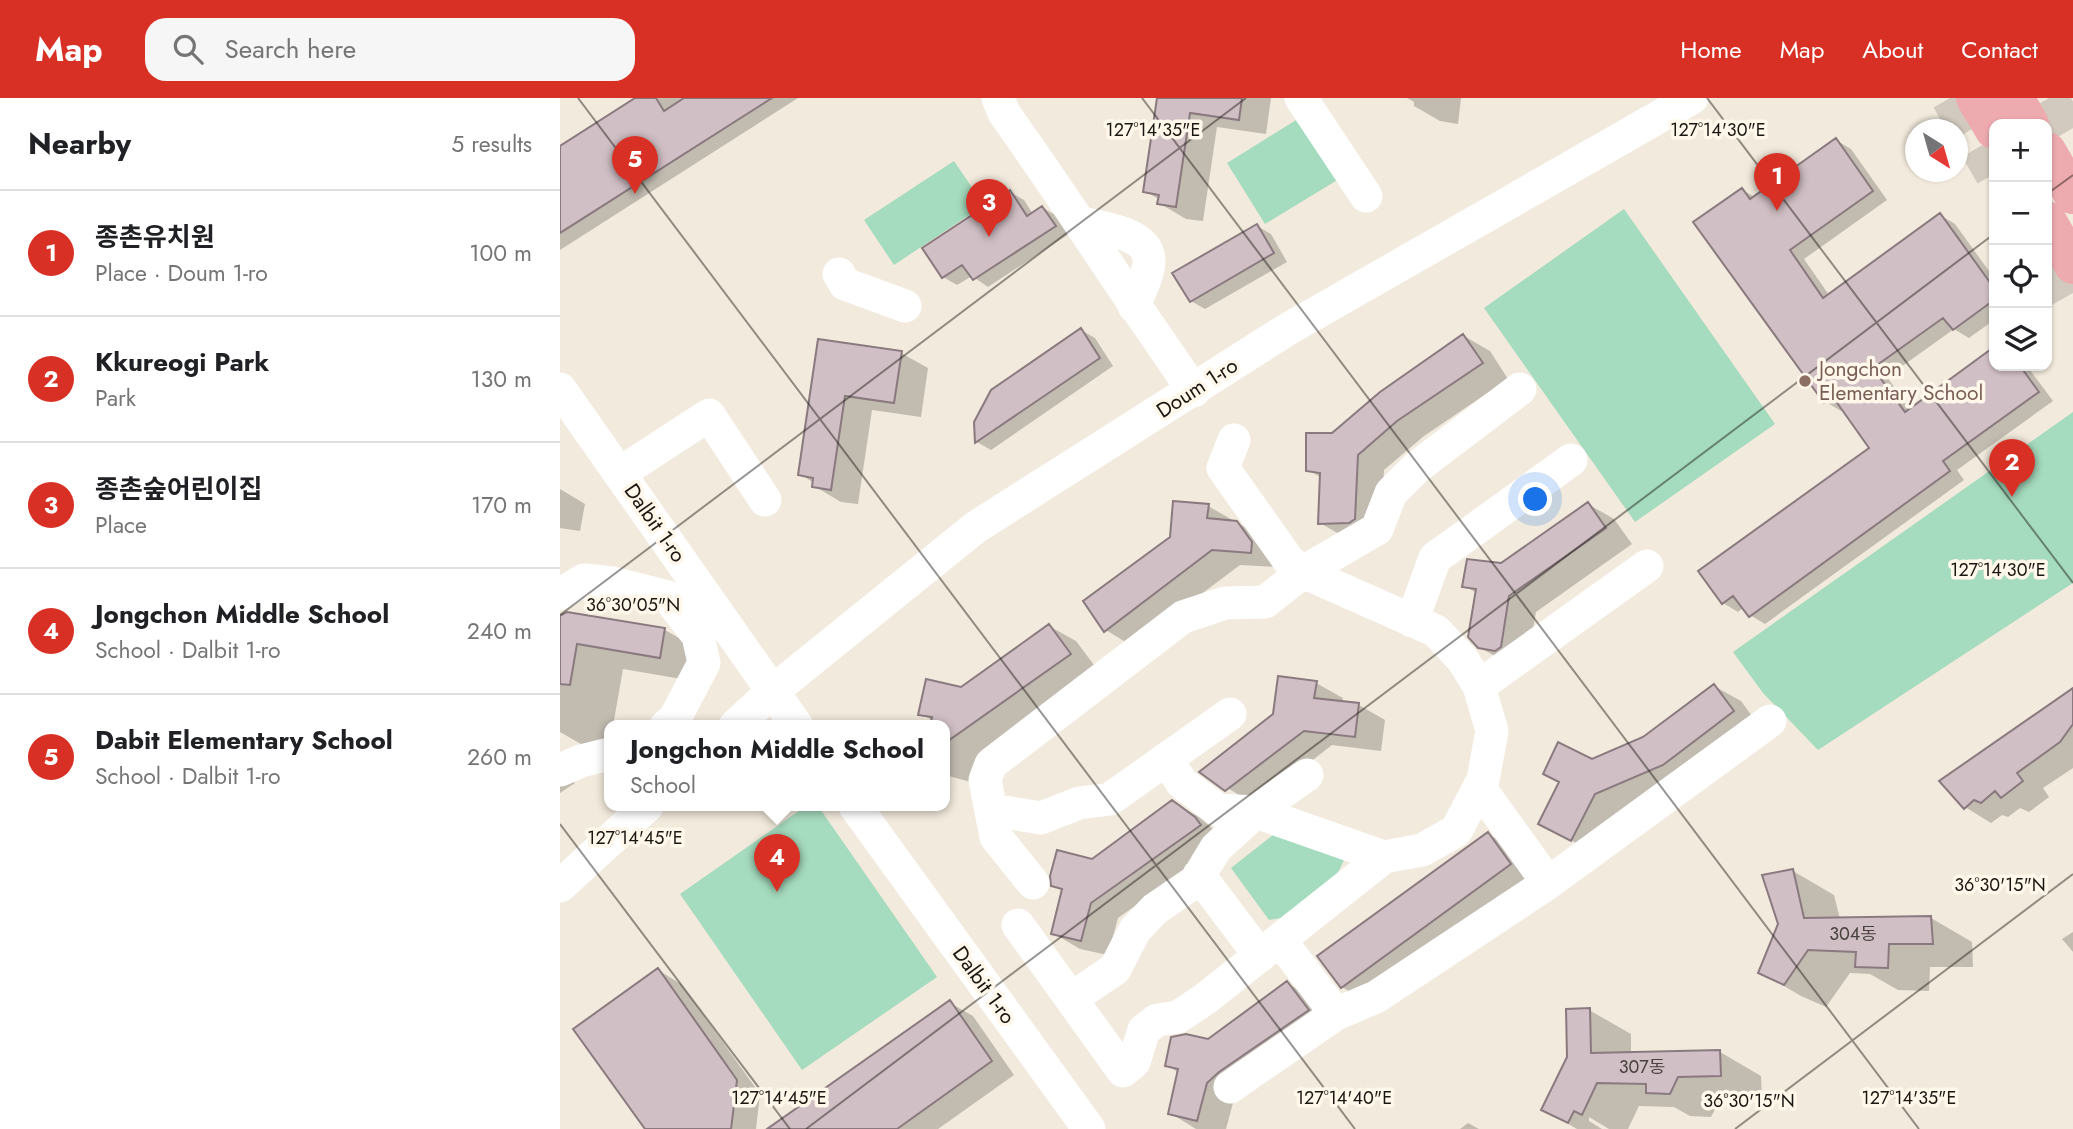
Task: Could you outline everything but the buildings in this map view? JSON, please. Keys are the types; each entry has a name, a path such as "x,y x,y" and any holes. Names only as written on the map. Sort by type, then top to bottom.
{"main road":[{"path":"1975,98 1989,122"},
{"path":"2015,98 2028,119"},
{"path":"2052,159 2073,195"},
{"path":"2052,229 2073,265"}],"street":[{"path":"998,98 1004,113 1194,390"},
{"path":"1301,98 1366,196"},
{"name":"Doum 1-ro","path":"742,720 773,691 976,527 1288,329 1692,98"},
{"path":"839,274 845,284 905,306"},
{"name":"Dalbit 1-ro","path":"560,389 793,720"},
{"path":"1033,883 996,837 985,780 991,764 1183,617 1225,603 1265,602 1303,572 1377,529 1391,493 1417,467 1520,389"},
{"path":"620,473 709,415 765,500"},
{"path":"1018,925 1123,1070 1134,1062 1144,1030 1157,1020 1178,1017 1384,857 1422,850 1456,831 1483,780 1492,731 1479,686 1463,660 1436,631 1303,572 1289,561 1223,468 1234,440"},
{"path":"1412,621 1435,558 1572,460"},
{"path":"1479,686 1647,566"},
{"path":"560,594 584,580 613,583 668,597 698,636 704,663 674,720"},
{"path":"991,810 1041,818 1079,803 1110,799 1230,714"},
{"path":"1230,1087 1336,1014 1376,997 1548,883 1770,722"},
{"path":"560,770 604,755"},
{"path":"1166,759 1182,783 1218,810 1256,812 1384,857"},
{"path":"1072,998 1115,969 1135,930 1156,909 1196,881 1216,848 1256,812 1307,775"},
{"path":"1479,787 1548,883"},
{"path":"560,886 642,811"},
{"name":"Dalbit 1-ro","path":"859,811 1089,1129"},
{"path":"1199,875 1336,1014"}],"green space":[{"path":"1301,117 1339,179 1265,224 1227,163"},
{"path":"954,161 984,205 894,265 864,220"},
{"path":"1624,209 1775,424 1635,522 1484,308"},
{"path":"2073,412 2073,583 1818,750 1763,693 1733,652"},
{"path":"799,811 821,811 937,977 802,1070 680,894"},
{"path":"1283,827 1346,856 1331,887 1294,916 1269,920 1231,868"}],"tunnel":[{"path":"1950,98 1989,165"},
{"path":"2049,98 2073,139"},
{"path":"2052,273 2073,310"}],"place":[{"name":"Dabit Elementary School","path":"635,194"},
{"name":"종촌유치원","path":"1777,211"},
{"name":"종촌숲어린이집","path":"989,237"},
{"name":"Jongchon Elementary School","path":"1805,381"},
{"name":"Kkureogi Park","path":"2012,497"},
{"name":"Jongchon Middle School","path":"777,892"}]}
